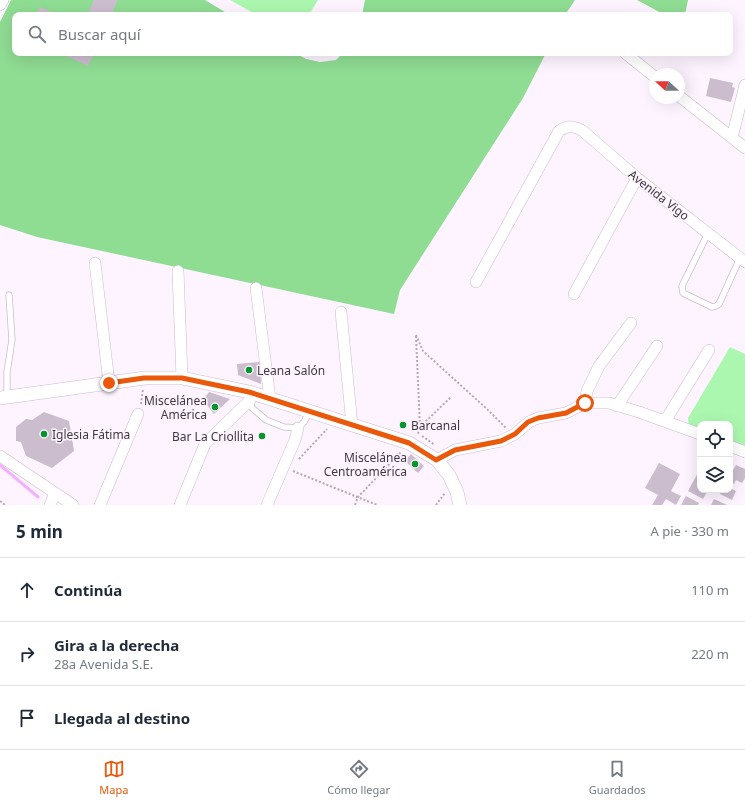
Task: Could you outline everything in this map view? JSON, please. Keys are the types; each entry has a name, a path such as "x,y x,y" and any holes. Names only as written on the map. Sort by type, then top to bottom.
{"street":[{"path":"0,6 3,0"},
{"path":"629,56 649,72"},
{"path":"732,138 745,85"},
{"path":"685,101 745,148"},
{"name":"Avenida Vigo","path":"476,282 559,131 566,127 575,127 583,131 637,178 742,260"},
{"path":"574,294 637,178"},
{"path":"95,263 109,383"},
{"path":"178,271 182,378"},
{"path":"256,288 270,399"},
{"path":"341,312 352,425"},
{"path":"585,403 587,391 600,366 631,323"},
{"path":"617,406 658,346"},
{"path":"665,421 709,350"},
{"path":"3,398 144,378 182,378 250,396 270,399 352,425 410,437 436,460 449,475 457,492 460,505"},
{"path":"180,505 205,444 250,396"},
{"path":"436,460 455,450 501,441 513,435 528,422 538,418 566,413 585,403 608,403 697,433"},
{"path":"100,505 138,414"},
{"path":"267,505 288,469 298,428"},
{"path":"733,447 745,452"},
{"path":"0,456 14,467 73,505"},
{"path":"50,505 55,492"}],"lane":[{"path":"708,233 682,286 683,293 712,307 716,306 719,304 742,260"},
{"path":"3,398 12,340 9,294"},
{"path":"250,396 252,408 266,420 284,427 298,428 304,422 309,412"}],"path":[{"path":"355,505 358,497 410,437 418,434 420,428 416,335 423,351 488,410 513,435"},
{"path":"138,414 142,401 144,378"},
{"path":"420,428 451,397"},
{"path":"331,425 288,469 377,505"},
{"path":"0,502 5,505"}],"green space":[{"path":"11,0 205,0 225,12 12,12 12,56 300,56 306,59 320,62 336,60 340,56 544,56 523,98 400,290 394,314 37,237 0,225 0,22"},
{"path":"230,0 318,0 311,12 252,12"},
{"path":"365,0 575,0 567,12 363,12"},
{"path":"637,0 688,0 686,12 659,12"},
{"path":"730,347 745,354 745,452 733,447 733,421 697,421 697,433 689,429 688,418"}],"building":[{"path":"94,0 118,0 112,12 88,12"},
{"path":"40,7 52,12 38,12"},
{"path":"66,56 93,56 88,66"},
{"path":"710,78 733,83 732,87 735,88 731,102 706,96"},
{"name":"Leana Salón","path":"260,362 261,384 238,375 237,364"},
{"name":"Miscelánea América","path":"209,392 230,399 214,414 203,400"},
{"name":"Iglesia Fátima","path":"44,412 69,421 74,451 52,468 26,456 21,442 16,441 16,427 26,419 32,420"},
{"name":"Miscelánea Centroamérica","path":"411,454 424,466 418,473 405,461"},
{"path":"659,463 680,474 671,491 681,496 676,505 666,499 662,505 652,505 658,495 645,488"},
{"path":"736,465 745,469 745,478 742,483 736,480 734,484 733,483 733,470"},
{"path":"697,474 697,493 706,493 703,499 688,491"},
{"path":"733,490 736,491 732,500 720,494 733,493"},
{"path":"686,496 699,503 698,505 681,505"},
{"path":"714,499 727,505 711,505"}],"waterway":[{"path":"0,465 38,497"}],"place":[{"name":"Leana Salón","path":"249,370"},
{"name":"Miscelánea América","path":"215,407"},
{"name":"Barcanal","path":"403,425"},
{"name":"Iglesia Fátima","path":"44,434"},
{"name":"Bar La Criollita","path":"262,436"},
{"name":"Miscelánea Centroamérica","path":"415,464"}],"route":[{"path":"109,383 144,378 182,378 249,392 409,443 436,460 455,450 501,441 515,434 528,422 538,418 566,413 585,403"}]}
